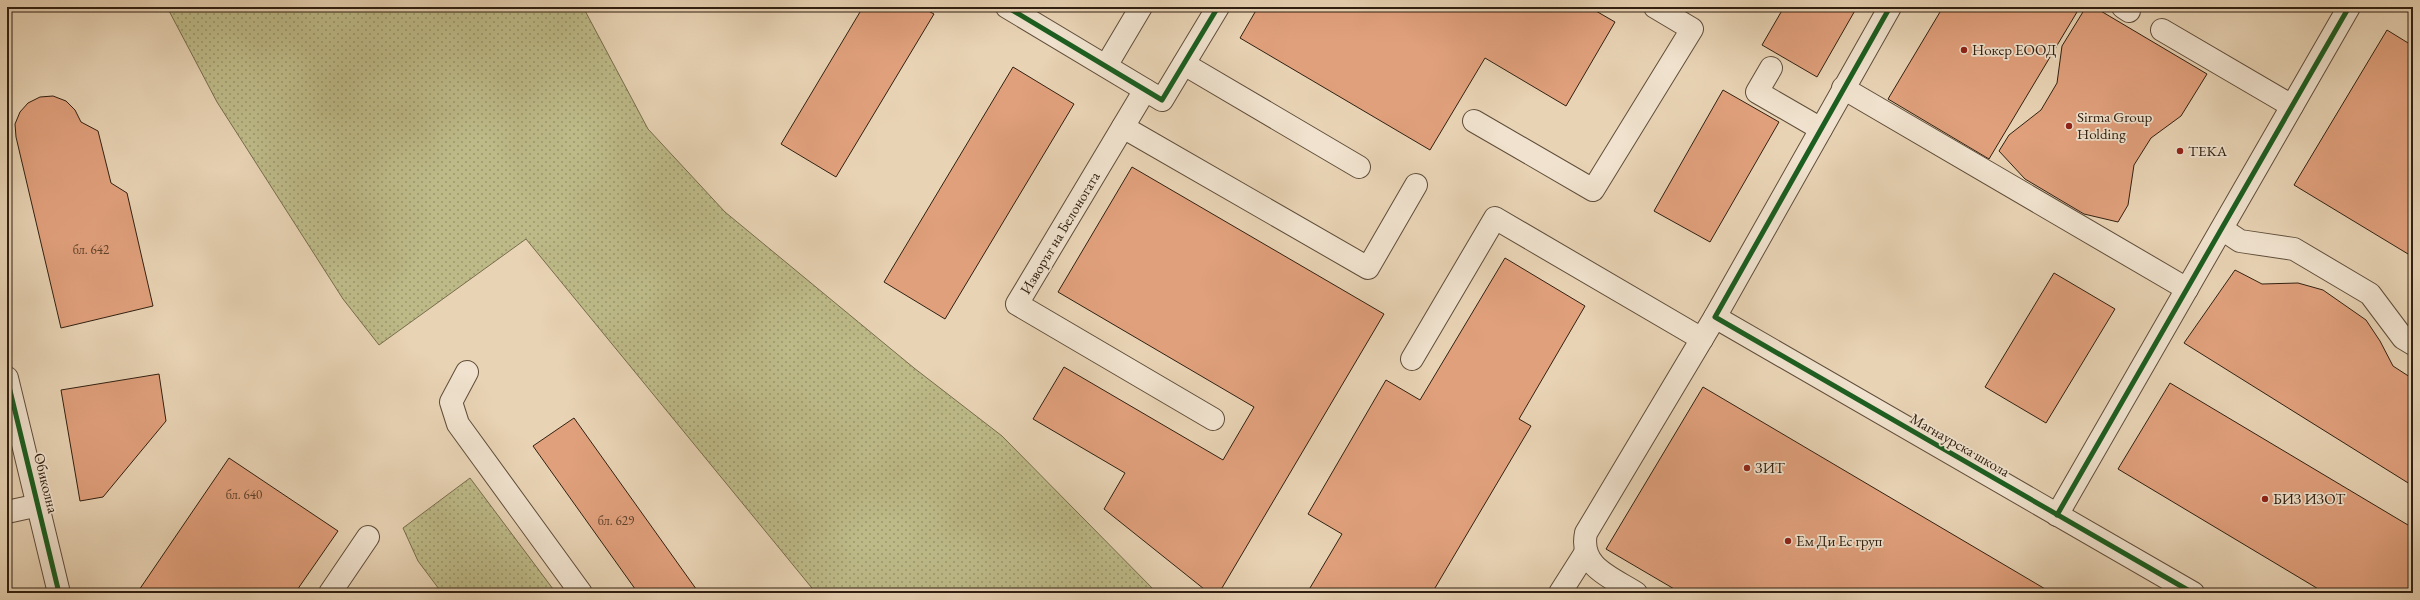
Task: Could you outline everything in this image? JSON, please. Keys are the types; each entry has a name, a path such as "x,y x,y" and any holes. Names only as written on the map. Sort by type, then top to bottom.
{"street":[{"path":"1007,7 1154,95"},
{"path":"1106,66 1141,7"},
{"name":"Изворът на Белоногата","path":"1213,419 1017,304 1123,127 1184,64 1218,7"},
{"path":"1474,121 1593,190 1692,29 1655,7"},
{"path":"1560,593 1586,542 1890,7"},
{"path":"2057,516 2349,7"},
{"path":"2162,30 2292,106"},
{"path":"1184,64 1359,167"},
{"path":"1771,68 1757,92 1821,129"},
{"path":"1843,88 2187,289"},
{"path":"1123,127 1368,268 1416,186"},
{"path":"1412,359 1495,218 1702,339"},
{"path":"2222,229 2240,241 2294,249 2370,294 2403,338 2413,344"},
{"name":"Магнаурска школа","path":"1715,317 2057,516 2193,593"},
{"path":"467,372 451,402 458,424 581,593"},
{"name":"Обиколна","path":"7,378 39,504 59,593"},
{"path":"7,512 39,504"},
{"path":"330,593 368,537"},
{"path":"1586,542 1594,567 1636,593"}],"shaded area":[{"path":"167,7 583,7 648,129 725,212 914,368 1002,436 1157,593 816,593 526,239 379,345 343,299 217,102"},
{"path":"470,478 556,593 442,593 418,561 403,528"}],"building":[{"path":"863,7 921,7 934,14 836,177 781,144"},
{"path":"1258,7 1589,7 1615,22 1566,106 1485,58 1430,150 1240,38"},
{"path":"1784,7 1857,7 1817,77 1762,45"},
{"path":"1943,7 2080,7 1989,159 1888,99"},
{"path":"2086,7 2094,7 2207,74 2181,116 2151,138 2134,165 2128,205 2118,222 2084,214 2025,179 1999,151 2009,135 2041,110 2057,83 2062,46"},
{"path":"2387,30 2413,46 2413,257 2294,185"},
{"path":"1013,67 1074,104 945,319 884,282"},
{"path":"1723,90 1779,122 1710,242 1654,211"},
{"path":"53,96 66,101 75,110 81,122 98,131 111,183 127,193 153,306 61,328 16,137 15,124 20,112 28,103 40,97"},
{"path":"1132,167 1384,314 1219,593 1209,593 1104,509 1125,473 1033,419 1064,367 1223,460 1254,407 1058,292"},
{"path":"1505,258 1585,306 1519,419 1531,426 1432,593 1307,593 1342,534 1308,514 1386,380 1420,400"},
{"path":"2235,270 2262,284 2298,283 2323,290 2366,320 2380,341 2393,366 2413,379 2413,486 2184,343"},
{"path":"2054,273 2115,309 2046,423 1985,387"},
{"path":"159,374 166,421 103,497 80,501 61,390"},
{"name":"БИЗ ИЗОТ","path":"2170,383 2413,528 2413,593 2325,593 2118,469"},
{"name":"ЗИТ","path":"1703,387 2052,593 1681,593 1606,549"},
{"path":"574,418 699,593 638,593 533,446"},
{"path":"229,458 338,531 295,593 137,593"}],"cycle path":[{"path":"1007,7 1162,100 1218,7"},
{"path":"1890,7 1715,317 2193,593"},
{"path":"2057,515 2349,7"},
{"path":"7,378 59,593"}],"place":[{"name":"Нокер ЕООД","path":"1964,50"},
{"name":"Sirma Group Holding","path":"2069,126"},
{"name":"TEKA","path":"2180,151"},
{"name":"ЗИТ","path":"1747,468"},
{"name":"БИЗ ИЗОТ","path":"2265,499"},
{"name":"Ем Ди Ес груп","path":"1788,541"}]}
